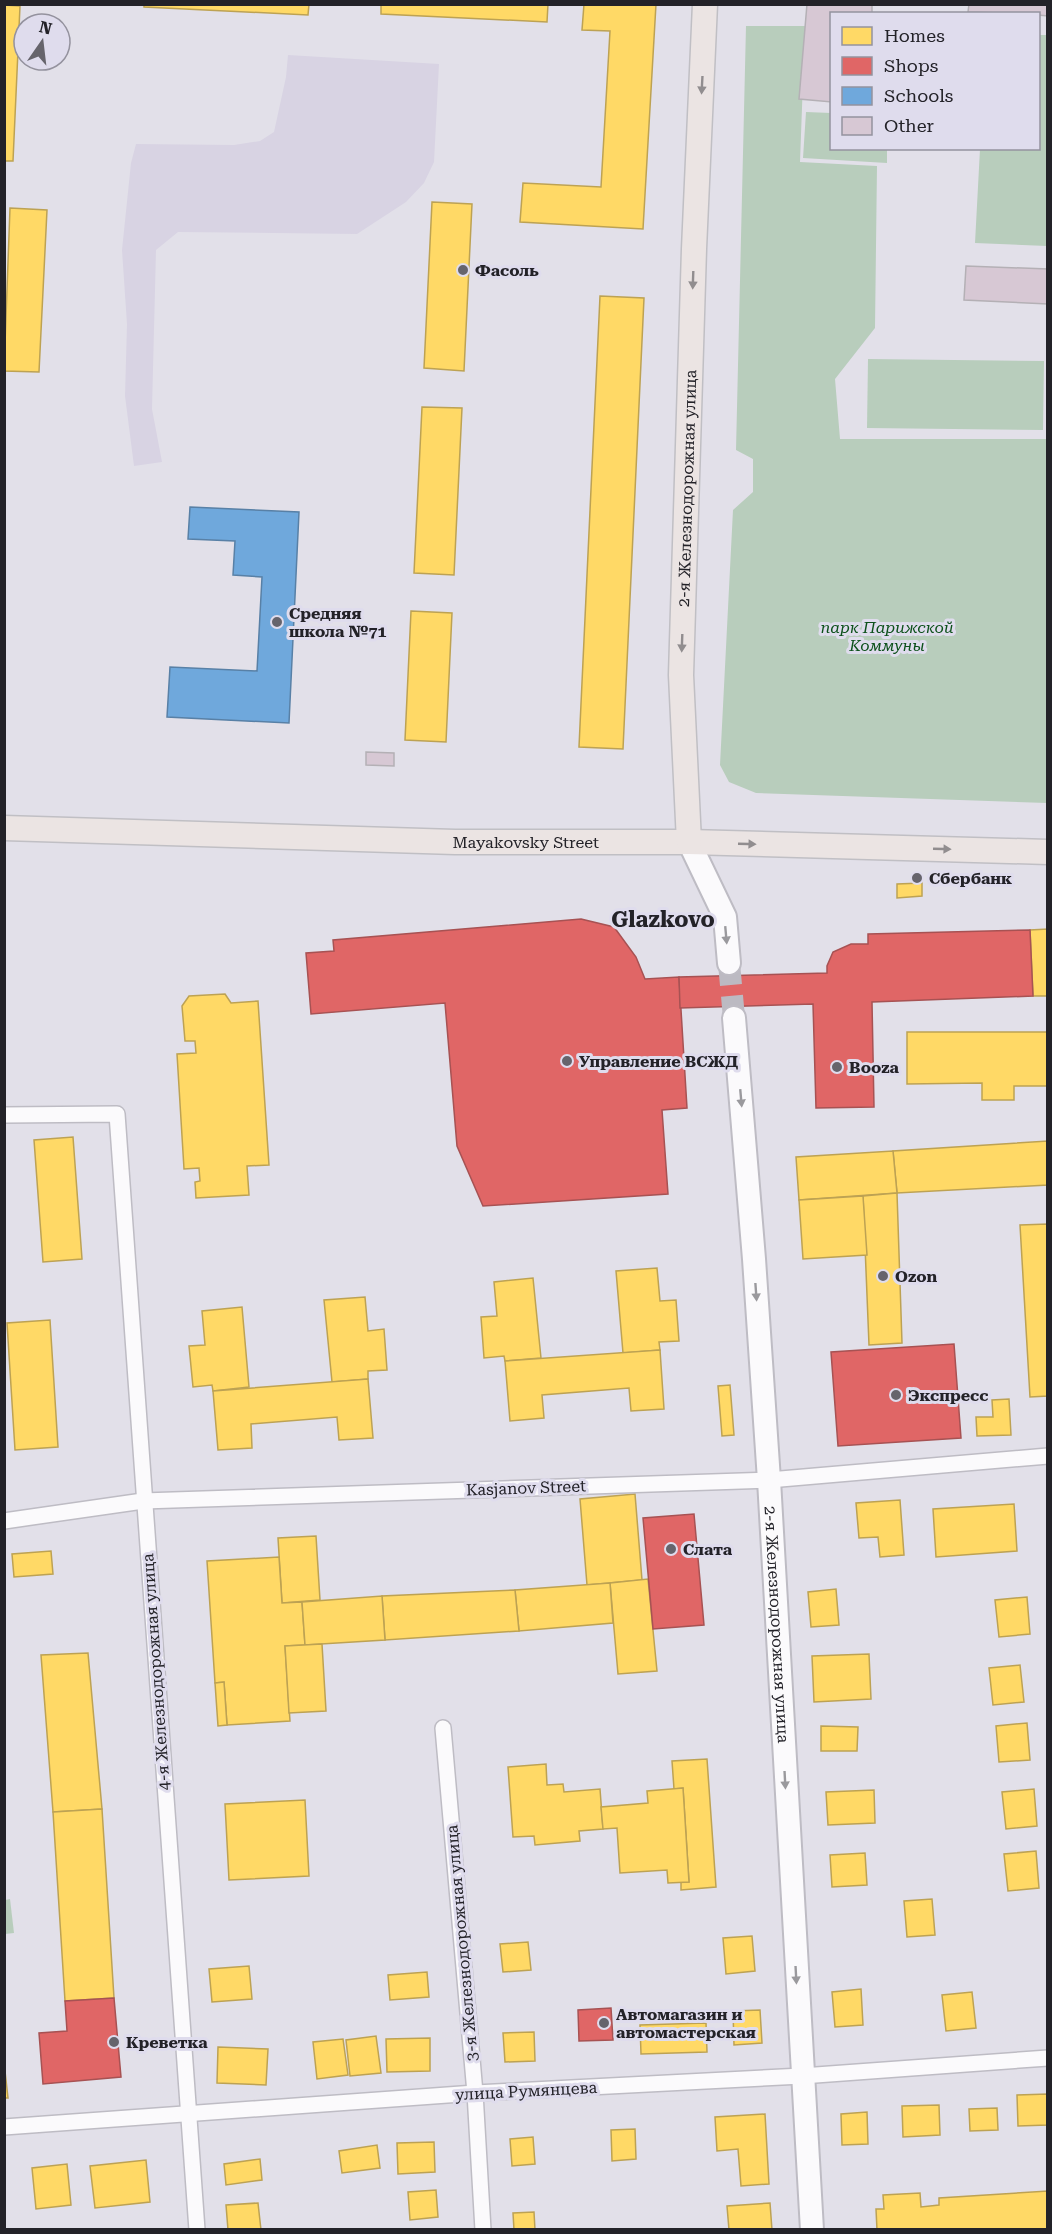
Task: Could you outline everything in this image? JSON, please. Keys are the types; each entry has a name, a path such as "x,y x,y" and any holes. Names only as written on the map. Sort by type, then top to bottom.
{"main road":[{"name":"2-я Железнодорожная улица","path":"705,4 694,261 681,675 689,842 725,917 729,963"},
{"name":"Mayakovsky Street","path":"4,828 455,842 689,842 1047,852"},
{"name":"2-я Железнодорожная улица","path":"734,1018 769,1480 812,2229"}],"street":[{"name":"4-я Железнодорожная улица","path":"4,1115 117,1114 197,2229"},
{"name":"Kasjanov Street","path":"4,1521 144,1501 769,1480 1047,1456"},
{"name":"3-я Железнодорожная улица","path":"443,1728 475,2093 483,2229"},
{"name":"улица Румянцева","path":"4,2127 475,2093 802,2076 1047,2058"}],"shaded area":[{"path":"288,55 439,64 434,162 424,183 406,202 357,234 178,232 156,250 152,409 162,462 134,466 125,396 127,324 122,250 131,163 136,144 234,145 260,141 274,132 286,77"}],"green space":[{"name":"парк Парижской Коммуны","path":"746,26 805,26 800,162 877,166 875,328 835,379 840,439 1047,439 1047,803 756,793 729,782 720,765 733,510 753,492 753,459 736,450"},
{"path":"1040,35 1048,35 1047,246 975,243 980,150 1040,150"},
{"path":"806,112 830,113 830,150 887,150 887,163 803,158"},
{"path":"868,359 1044,361 1043,430 867,428"},
{"path":"10,1899 14,1933 5,1934 5,1900"}],"building: Homes":[{"path":"144,4 309,4 308,15 144,7"},
{"path":"381,4 548,4 547,22 381,14"},
{"path":"584,4 656,4 643,229 520,222 523,183 601,187 610,31 582,30"},
{"path":"4,5 20,6 20,12 12,12 12,72 17,72 13,161 4,161"},
{"path":"432,202 472,204 464,371 424,368"},
{"path":"10,208 47,210 39,372 4,371"},
{"path":"600,296 644,298 623,749 579,747"},
{"path":"422,407 462,408 454,575 414,573"},
{"path":"411,611 452,613 446,742 405,740"},
{"path":"922,883 922,896 897,898 897,884"},
{"path":"1048,929 1048,996 1033,996 1030,930"},
{"path":"225,994 231,1003 258,1001 269,1165 247,1166 249,1195 196,1198 195,1182 200,1181 199,1168 184,1169 177,1054 196,1053 195,1041 185,1041 182,1006 189,996"},
{"path":"907,1032 1048,1032 1048,1086 1014,1086 1014,1100 982,1100 982,1083 907,1084"},
{"path":"73,1137 82,1259 43,1262 34,1140"},
{"path":"1048,1141 1048,1185 897,1193 893,1151"},
{"path":"893,1151 897,1193 799,1200 796,1157"},
{"path":"897,1193 902,1343 869,1345 863,1196"},
{"path":"863,1196 867,1255 803,1259 799,1200"},
{"path":"1048,1224 1048,1396 1030,1397 1020,1225"},
{"path":"657,1268 660,1301 676,1300 679,1341 659,1342 660,1350 623,1353 616,1271"},
{"path":"533,1278 541,1358 505,1361 504,1356 484,1358 481,1317 497,1316 494,1282"},
{"path":"365,1297 368,1331 384,1329 387,1370 368,1371 368,1379 332,1382 324,1300"},
{"path":"242,1307 249,1387 213,1391 212,1385 193,1387 189,1346 205,1345 202,1311"},
{"path":"50,1320 58,1447 15,1450 7,1323"},
{"path":"660,1350 664,1409 631,1411 629,1388 542,1395 544,1418 510,1421 505,1361"},
{"path":"368,1379 373,1438 339,1440 337,1417 251,1424 252,1448 218,1450 213,1391"},
{"path":"730,1385 734,1435 722,1436 718,1386"},
{"path":"1009,1399 1011,1435 977,1436 976,1417 993,1417 992,1400"},
{"path":"635,1494 642,1580 587,1585 580,1499"},
{"path":"900,1500 904,1555 880,1557 878,1537 859,1538 856,1503"},
{"path":"1014,1504 1017,1551 936,1557 933,1509"},
{"path":"316,1536 320,1600 282,1603 278,1538"},
{"path":"51,1551 53,1574 14,1577 12,1554"},
{"path":"279,1557 282,1603 302,1602 305,1645 285,1646 290,1721 227,1725 224,1682 215,1683 207,1561"},
{"path":"648,1579 657,1671 618,1674 610,1583"},
{"path":"610,1583 613,1623 519,1631 515,1590"},
{"path":"836,1589 839,1625 811,1627 808,1592"},
{"path":"515,1590 519,1631 385,1640 382,1596"},
{"path":"382,1596 385,1640 305,1645 302,1602"},
{"path":"1027,1597 1030,1634 999,1637 995,1600"},
{"path":"322,1644 326,1711 289,1713 285,1646"},
{"path":"88,1653 102,1809 53,1812 41,1655"},
{"path":"869,1654 871,1699 814,1702 812,1656"},
{"path":"1020,1665 1024,1702 993,1705 989,1668"},
{"path":"224,1682 227,1725 218,1726 215,1683"},
{"path":"1027,1723 1030,1760 999,1762 996,1726"},
{"path":"821,1726 858,1727 857,1751 821,1751"},
{"path":"707,1759 716,1887 681,1890 681,1882 689,1882 683,1788 674,1789 672,1761"},
{"path":"546,1764 547,1785 563,1784 564,1792 600,1789 603,1829 579,1831 580,1841 535,1845 534,1836 513,1837 508,1767"},
{"path":"683,1788 689,1882 668,1883 667,1870 620,1873 617,1828 603,1829 601,1807 648,1803 647,1791"},
{"path":"1034,1789 1037,1826 1006,1829 1002,1792"},
{"path":"874,1790 875,1823 828,1825 826,1792"},
{"path":"305,1800 309,1876 229,1880 225,1804"},
{"path":"102,1809 114,1998 65,2001 53,1812"},
{"path":"1036,1851 1039,1888 1008,1891 1004,1854"},
{"path":"865,1853 867,1885 832,1887 830,1855"},
{"path":"932,1899 935,1935 907,1937 904,1901"},
{"path":"752,1936 755,1971 726,1974 723,1938"},
{"path":"528,1942 531,1970 503,1972 500,1944"},
{"path":"249,1966 252,1999 212,2002 209,1969"},
{"path":"427,1972 429,1997 390,2000 388,1975"},
{"path":"861,1989 863,2025 835,2027 832,1992"},
{"path":"972,1992 976,2028 946,2031 942,1995"},
{"path":"760,2010 762,2043 734,2045 733,2011"},
{"path":"706,2023 707,2052 641,2054 640,2025"},
{"path":"534,2032 535,2061 505,2062 503,2033"},
{"path":"376,2036 381,2073 350,2076 346,2040"},
{"path":"430,2038 430,2071 387,2072 386,2039"},
{"path":"343,2039 348,2075 317,2079 313,2042"},
{"path":"218,2047 268,2049 266,2085 217,2083"},
{"path":"4,2062 8,2098 4,2098"},
{"path":"1048,2094 1048,2125 1018,2126 1017,2095"},
{"path":"939,2105 940,2135 903,2137 902,2106"},
{"path":"997,2108 998,2130 970,2131 969,2109"},
{"path":"867,2112 868,2144 842,2145 841,2114"},
{"path":"765,2114 769,2184 741,2186 738,2149 717,2151 715,2117"},
{"path":"635,2129 636,2159 612,2161 611,2130"},
{"path":"533,2137 535,2164 512,2166 510,2139"},
{"path":"434,2142 435,2172 398,2174 397,2143"},
{"path":"377,2145 380,2168 342,2173 339,2151"},
{"path":"260,2159 262,2180 226,2185 224,2164"},
{"path":"146,2160 150,2202 95,2208 90,2166"},
{"path":"67,2164 71,2205 36,2209 32,2168"},
{"path":"436,2190 438,2217 410,2220 408,2192"},
{"path":"1048,2191 1048,2230 877,2230 876,2209 884,2209 883,2195 920,2193 921,2207 939,2205 939,2198"},
{"path":"258,2203 261,2230 228,2230 226,2205"},
{"path":"770,2203 772,2230 729,2230 727,2206"},
{"path":"534,2212 535,2230 514,2230 513,2213"}],"building: Shops":[{"name":"Управление ВСЖД","path":"581,919 614,927 636,957 645,979 679,977 687,1108 662,1110 668,1194 483,1206 457,1146 445,1003 311,1014 306,953 334,951 333,940"},
{"path":"1030,930 1033,996 872,1002 874,1107 816,1108 813,1004 680,1008 679,977 827,973 827,966 833,952 851,944 868,944 868,934"},
{"name":"Экспресс","path":"954,1344 961,1438 838,1446 831,1352"},
{"name":"Слата","path":"694,1514 704,1625 653,1629 643,1518"},
{"path":"114,1998 121,2077 43,2084 39,2033 67,2031 65,2001"},
{"path":"611,2008 613,2040 579,2041 578,2010"}],"building: Schools":[{"name":"Средняя школа №71","path":"190,507 299,512 289,723 167,717 170,667 257,671 262,577 233,575 235,541 188,539"}],"building: Other":[{"path":"807,4 872,4 872,12 830,12 830,102 799,99"},
{"path":"969,4 1048,4 1048,16 1040,15 1040,12 968,12"},
{"path":"966,266 1048,269 1048,304 964,300"},
{"path":"366,752 394,753 394,766 366,765"}],"tunnel":[{"path":"729,963 734,1018"}],"place":[{"name":"Фасоль","path":"463,270"},
{"name":"Средняя школа №71","path":"277,622"},
{"name":"Сбербанк","path":"917,878"},
{"name":"Управление ВСЖД","path":"567,1061"},
{"name":"Booza","path":"837,1067"},
{"name":"Ozon","path":"883,1276"},
{"name":"Экспресс","path":"896,1395"},
{"name":"Слата","path":"671,1549"},
{"name":"Автомагазин и автомастерская","path":"604,2023"},
{"name":"Креветка","path":"114,2042"}],"district":[{"name":"Glazkovo","path":"663,919"}]}
